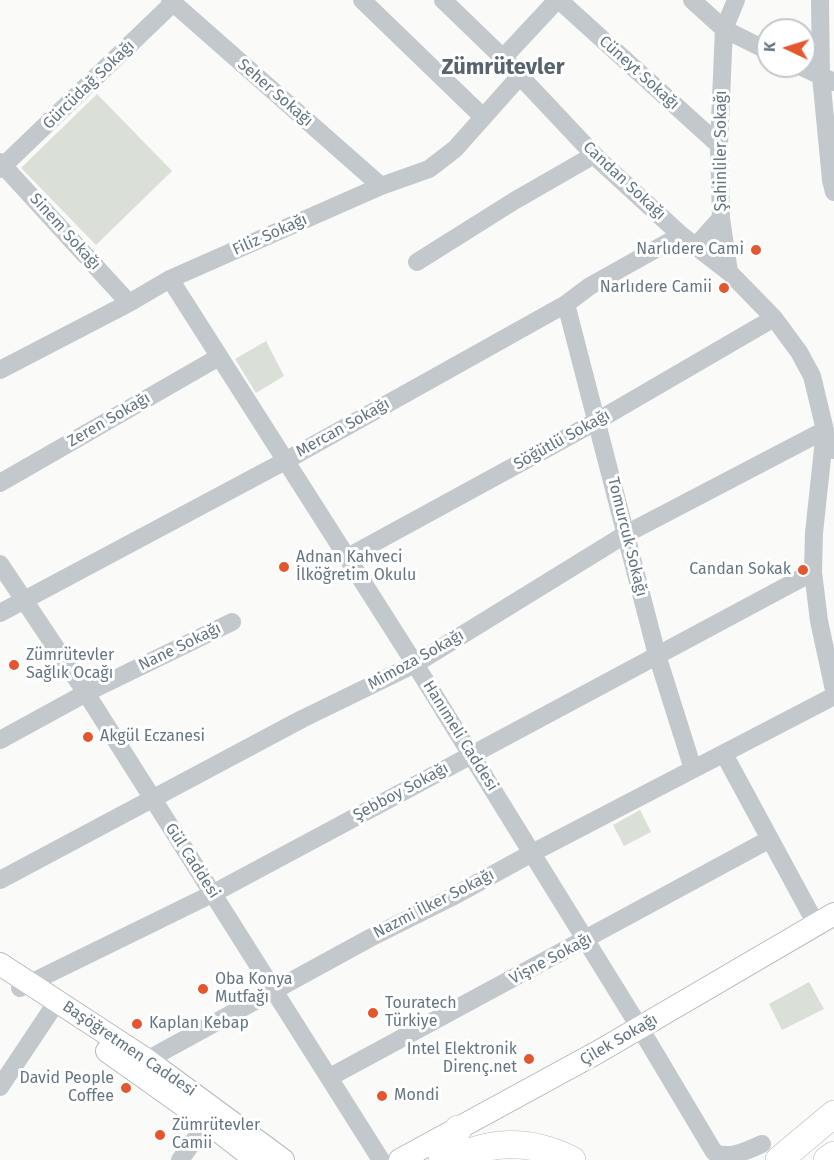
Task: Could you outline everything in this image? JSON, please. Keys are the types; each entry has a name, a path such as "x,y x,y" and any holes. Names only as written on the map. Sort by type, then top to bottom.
{"highway":[{"path":"775,1155 834,1114"},
{"path":"442,1160 458,1129"},
{"path":"453,1160 486,1146 514,1144 547,1149 572,1160"},
{"path":"827,1160 834,1155"},
{"path":"500,1160 526,1160"}],"main road":[{"name":"Çilek Sokağı","path":"400,1160 640,1028 825,919"},
{"name":"Başöğretmen Caddesi","path":"0,964 16,983 147,1060 212,1116 256,1160"},
{"name":"Başöğretmen Caddesi","path":"54,1005 212,1116 283,1160"}],"street":[{"path":"362,0 483,117"},
{"name":"Candan Sokağı","path":"443,0 503,58 594,155 681,235 729,272 774,318 799,352 812,376 825,430 834,450"},
{"path":"503,58 558,0"},
{"name":"Cüneyt Sokağı","path":"558,0 719,146"},
{"path":"692,0 724,29 756,45"},
{"path":"724,29 736,0"},
{"path":"820,0 827,79 831,180 834,192"},
{"name":"Gürcüdağ Sokağı","path":"2,166 171,1"},
{"name":"Seher Sokağı","path":"171,1 381,186"},
{"name":"Şahinliler Sokağı","path":"724,29 719,146 722,218 729,272"},
{"name":"Filiz Sokağı","path":"0,370 129,303 170,279 381,186 429,170 454,149 520,76"},
{"path":"417,262 514,201 594,155"},
{"name":"Sinem Sokağı","path":"2,166 129,303"},
{"path":"695,247 722,218"},
{"name":"Mercan Sokağı","path":"0,613 285,461 566,304 590,286 681,235"},
{"name":"Hanımeli Caddesi","path":"170,279 348,556 717,1155 730,1160 775,1155"},
{"name":"Tomurcuk Sokağı","path":"566,304 657,655 693,770"},
{"name":"Söğütlü Sokağı","path":"348,556 597,421 774,318"},
{"name":"Zeren Sokağı","path":"0,483 219,357"},
{"name":"Candan Sokağı","path":"825,430 814,533 813,572 819,621 834,690"},
{"name":"Mimoza Sokağı","path":"0,880 302,719 415,664 626,534 825,430"},
{"name":"Gül Caddesi","path":"0,564 86,693 381,1160"},
{"name":"Şebboy Sokağı","path":"16,983 212,894 813,572"},
{"name":"Nane Sokağı","path":"0,740 86,693 232,622"},
{"name":"Nazmi İlker Sokağı","path":"147,1060 370,938 834,696"},
{"path":"724,754 770,839 825,919"},
{"name":"Vişne Sokağı","path":"330,1077 770,839"},
{"path":"0,1087 54,1005"},
{"path":"180,1160 212,1116"}],"shaded area":[{"path":"97,94 172,171 96,245 21,168"},
{"path":"266,341 284,376 256,393 235,359"},
{"path":"640,810 651,832 624,846 613,825"},
{"path":"809,982 824,1009 782,1030 769,1004"}],"place":[{"name":"Narlıdere Cami","path":"756,250"},
{"name":"Narlıdere Camii","path":"724,288"},
{"name":"Adnan Kahveci İlköğretim Okulu","path":"284,567"},
{"name":"Candan Sokak","path":"803,570"},
{"name":"Zümrütevler Sağlık Ocağı","path":"14,665"},
{"name":"Akgül Eczanesi","path":"88,737"},
{"name":"Oba Konya Mutfağı","path":"203,989"},
{"name":"Touratech Türkiye","path":"373,1013"},
{"name":"Kaplan Kebap","path":"137,1024"},
{"name":"Intel Elektronik Direnç.net","path":"529,1059"},
{"name":"David People Coffee","path":"126,1088"},
{"name":"Mondi","path":"382,1096"},
{"name":"Zümrütevler Camii","path":"160,1135"}],"district":[{"name":"Zümrütevler","path":"503,68"}]}
